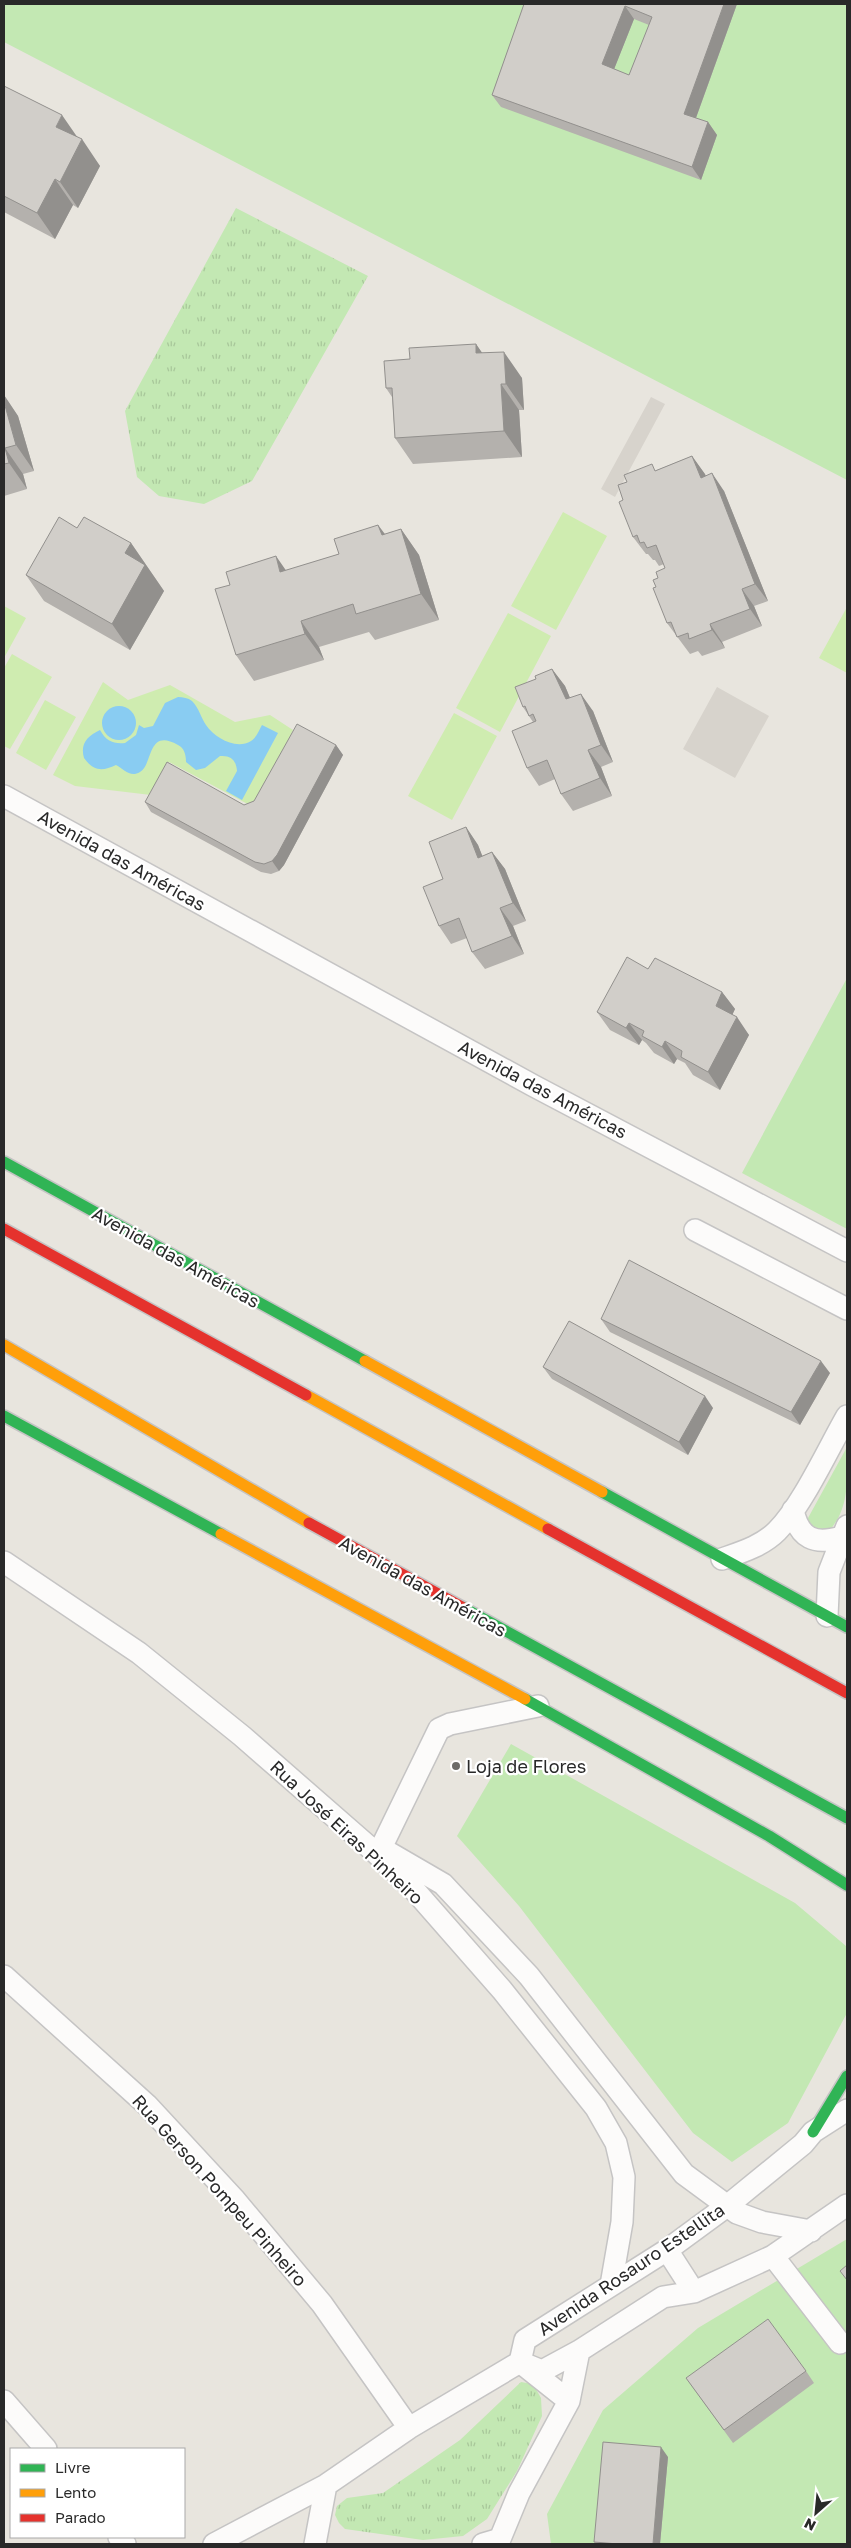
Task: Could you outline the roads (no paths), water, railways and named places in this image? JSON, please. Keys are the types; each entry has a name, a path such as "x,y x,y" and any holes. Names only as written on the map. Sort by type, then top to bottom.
{"main road":[{"name":"Avenida das Américas","path":"4,1162 847,1627"},
{"path":"4,1229 847,1693"},
{"name":"Avenida das Américas","path":"4,1345 332,1536 847,1818"},
{"path":"4,1416 538,1706 769,1836 847,1885"},
{"path":"766,1774 812,1812"},
{"path":"813,2132 847,2076"}],"street":[{"name":"Avenida das Américas","path":"4,796 534,1086 847,1251"},
{"path":"695,1230 847,1309"},
{"path":"722,1559 756,1547 776,1531 793,1510 847,1416"},
{"path":"793,1510 796,1525 806,1535 823,1542 844,1531"},
{"path":"827,1616 829,1572 844,1531"},
{"name":"Rua José Eiras Pinheiro","path":"4,1562 139,1653 379,1850 502,1990 596,2108 616,2143 624,2177 622,2222 611,2285"},
{"path":"538,1706 450,1724 439,1729 379,1850 443,1884 529,1976 684,2174 737,2213 762,2222 811,2231"},
{"name":"Rua Gerson Pompeu Pinheiro","path":"4,1976 147,2105 235,2200 322,2304 409,2428"},
{"name":"Avenida Rosauro Estellita","path":"847,2110 813,2132 803,2144 727,2206 667,2250 525,2340 520,2362 542,2370 579,2351 663,2297 694,2292 773,2256 847,2205"},
{"path":"667,2250 694,2292"},
{"path":"773,2256 840,2342"},
{"path":"496,2542 569,2402 579,2351"},
{"path":"214,2544 326,2485 409,2428 520,2362 569,2402"},
{"path":"4,2401 45,2448"},
{"path":"315,2544 326,2485"}],"water":[{"path":"178,697 192,701 210,730 226,741 239,744 251,741 262,725 278,733 242,800 226,791 237,771 234,761 227,756 220,756 205,768 196,770 186,762 186,756 180,746 168,741 161,741 152,749 144,768 136,774 127,772 116,765 103,769 95,768 84,758 84,745 95,732 100,730 110,741 125,743 136,735 139,725 144,728 153,726 165,703"},
{"path":"119,706 131,711 136,723 131,735 119,740 107,735 102,723 107,711"}],"place":[{"name":"Loja de Flores","path":"456,1766"}]}
